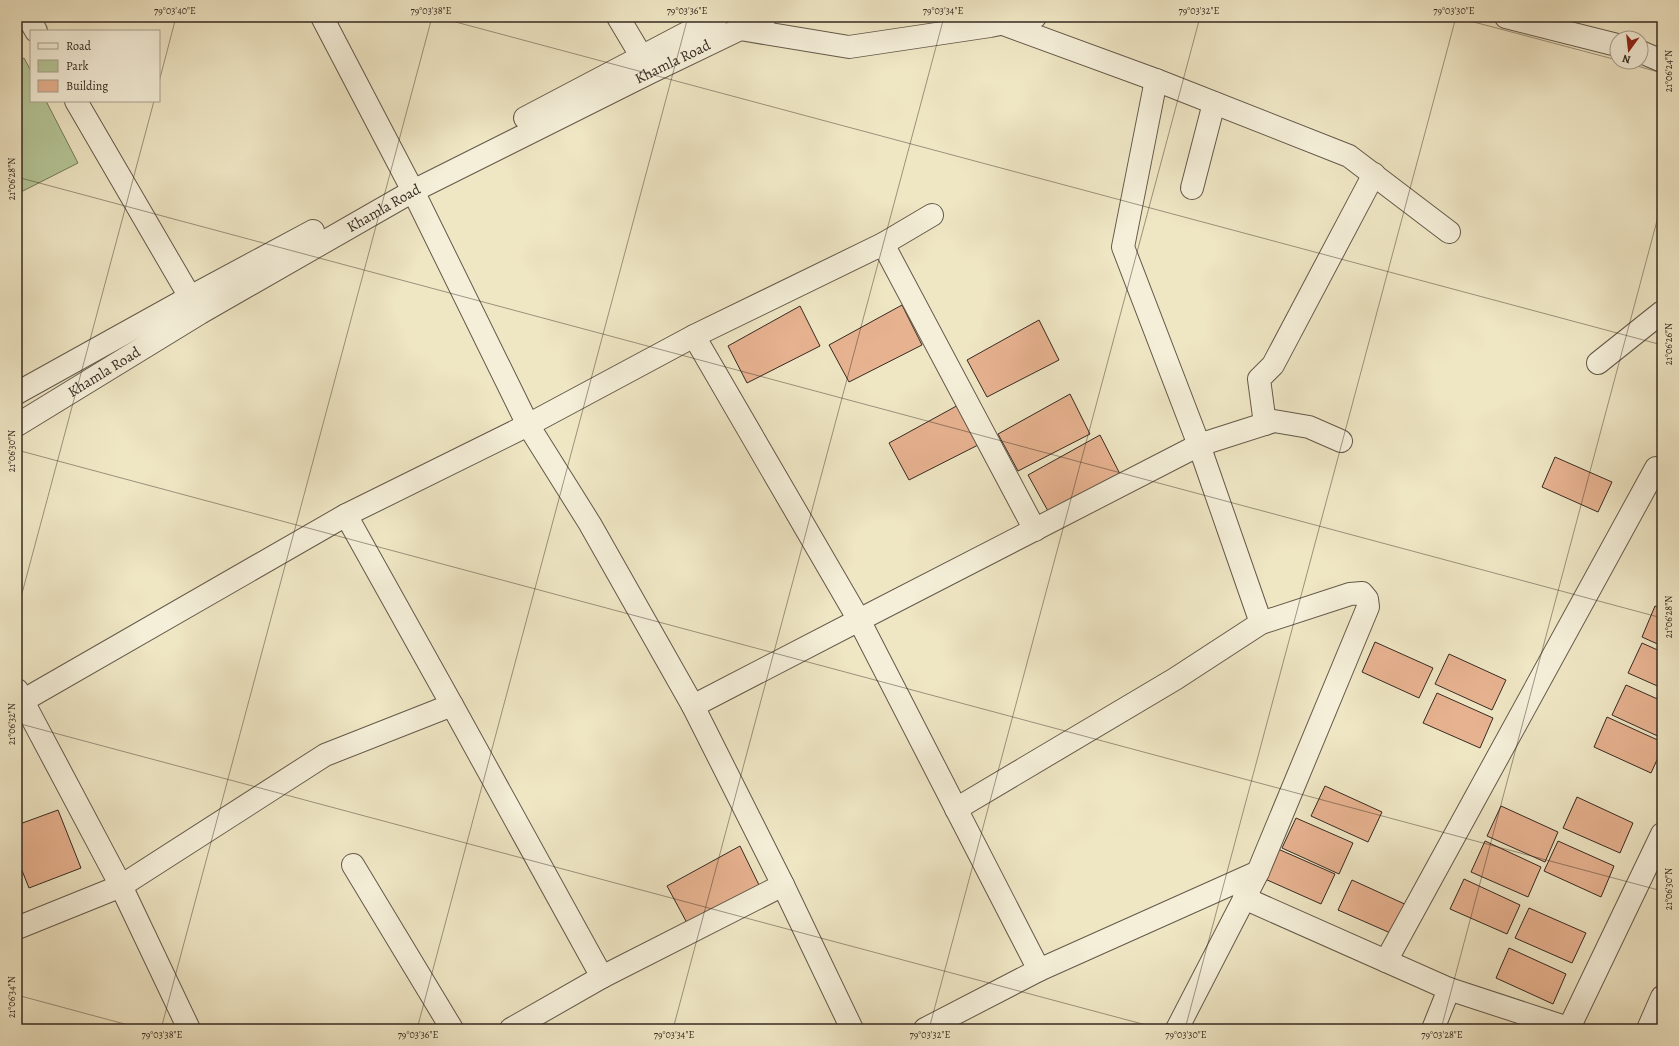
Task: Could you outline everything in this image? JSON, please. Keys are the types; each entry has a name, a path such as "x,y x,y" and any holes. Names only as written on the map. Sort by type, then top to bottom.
{"street":[{"path":"28,17 35,30"},
{"path":"322,17 410,186 528,425 590,524 693,706 783,885 852,1029"},
{"path":"618,17 646,64"},
{"name":"Khamla Road","path":"17,393 195,305 410,186 646,64 717,17"},
{"name":"Khamla Road","path":"646,64 740,29 765,17"},
{"path":"740,29 849,47 1003,24 1035,17"},
{"path":"1506,17 1609,43"},
{"path":"1003,24 1156,80 1349,156 1448,232"},
{"path":"1649,55 1662,61"},
{"path":"1156,80 1124,247 1198,445 1261,623"},
{"path":"77,102 195,305"},
{"path":"1192,188 1214,103"},
{"path":"1265,424 1259,379 1273,365 1374,174"},
{"path":"189,1029 121,886 19,698 346,515 528,425 694,336 883,244 932,215"},
{"path":"883,244 1035,530"},
{"name":"Khamla Road","path":"17,425 195,305"},
{"path":"1598,363 1662,312"},
{"path":"694,336 859,620 1040,970"},
{"path":"693,706 1198,445 1274,421 1309,427 1341,441"},
{"path":"1386,961 1660,465"},
{"path":"346,515 602,977"},
{"path":"956,809 1175,678 1261,623 1350,594 1362,593 1367,599 1368,607 1258,872 1177,1029"},
{"path":"17,928 121,886 325,754 452,705"},
{"path":"1244,898 1449,988 1570,1028 1662,834"},
{"path":"353,865 452,1029"},
{"path":"925,1029 1040,970 1258,872"},
{"path":"511,1029 602,977 783,885"},
{"path":"1434,1029 1449,988"},
{"path":"1648,1029 1662,997"}],"green space":[{"path":"24,58 30,69 30,102 47,102 78,163 17,194 17,63"}],"building":[{"path":"902,305 922,345 849,382 829,345"},
{"path":"800,306 820,346 747,383 728,346"},
{"path":"1039,320 1059,360 987,397 967,360"},
{"path":"1070,394 1090,434 1018,471 998,434"},
{"path":"962,403 982,443 909,480 889,443"},
{"path":"1100,435 1120,474 1048,511 1028,475"},
{"path":"1555,457 1612,482 1598,512 1542,487"},
{"path":"1655,606 1662,609 1662,646 1642,637"},
{"path":"1375,642 1433,668 1419,698 1362,672"},
{"path":"1642,643 1662,652 1662,688 1628,673"},
{"path":"1449,654 1506,680 1492,710 1435,684"},
{"path":"1626,685 1662,701 1662,738 1612,715"},
{"path":"1437,693 1493,718 1480,748 1423,723"},
{"path":"1607,717 1662,742 1662,749 1651,773 1594,747"},
{"path":"1325,786 1382,812 1368,842 1311,816"},
{"path":"1577,797 1633,823 1620,853 1563,828"},
{"path":"1501,806 1558,832 1545,862 1487,836"},
{"path":"58,810 81,868 29,888 17,858 17,825"},
{"path":"1296,818 1353,843 1339,874 1282,848"},
{"path":"1485,841 1541,867 1528,897 1471,872"},
{"path":"1558,841 1614,866 1601,897 1544,871"},
{"path":"740,846 759,885 687,923 667,886"},
{"path":"1278,849 1335,874 1321,904 1265,879"},
{"path":"1464,879 1520,905 1507,934 1450,909"},
{"path":"1352,880 1409,906 1395,935 1338,910"},
{"path":"1529,908 1586,933 1572,963 1515,938"},
{"path":"1509,948 1566,974 1553,1004 1496,978"}]}
